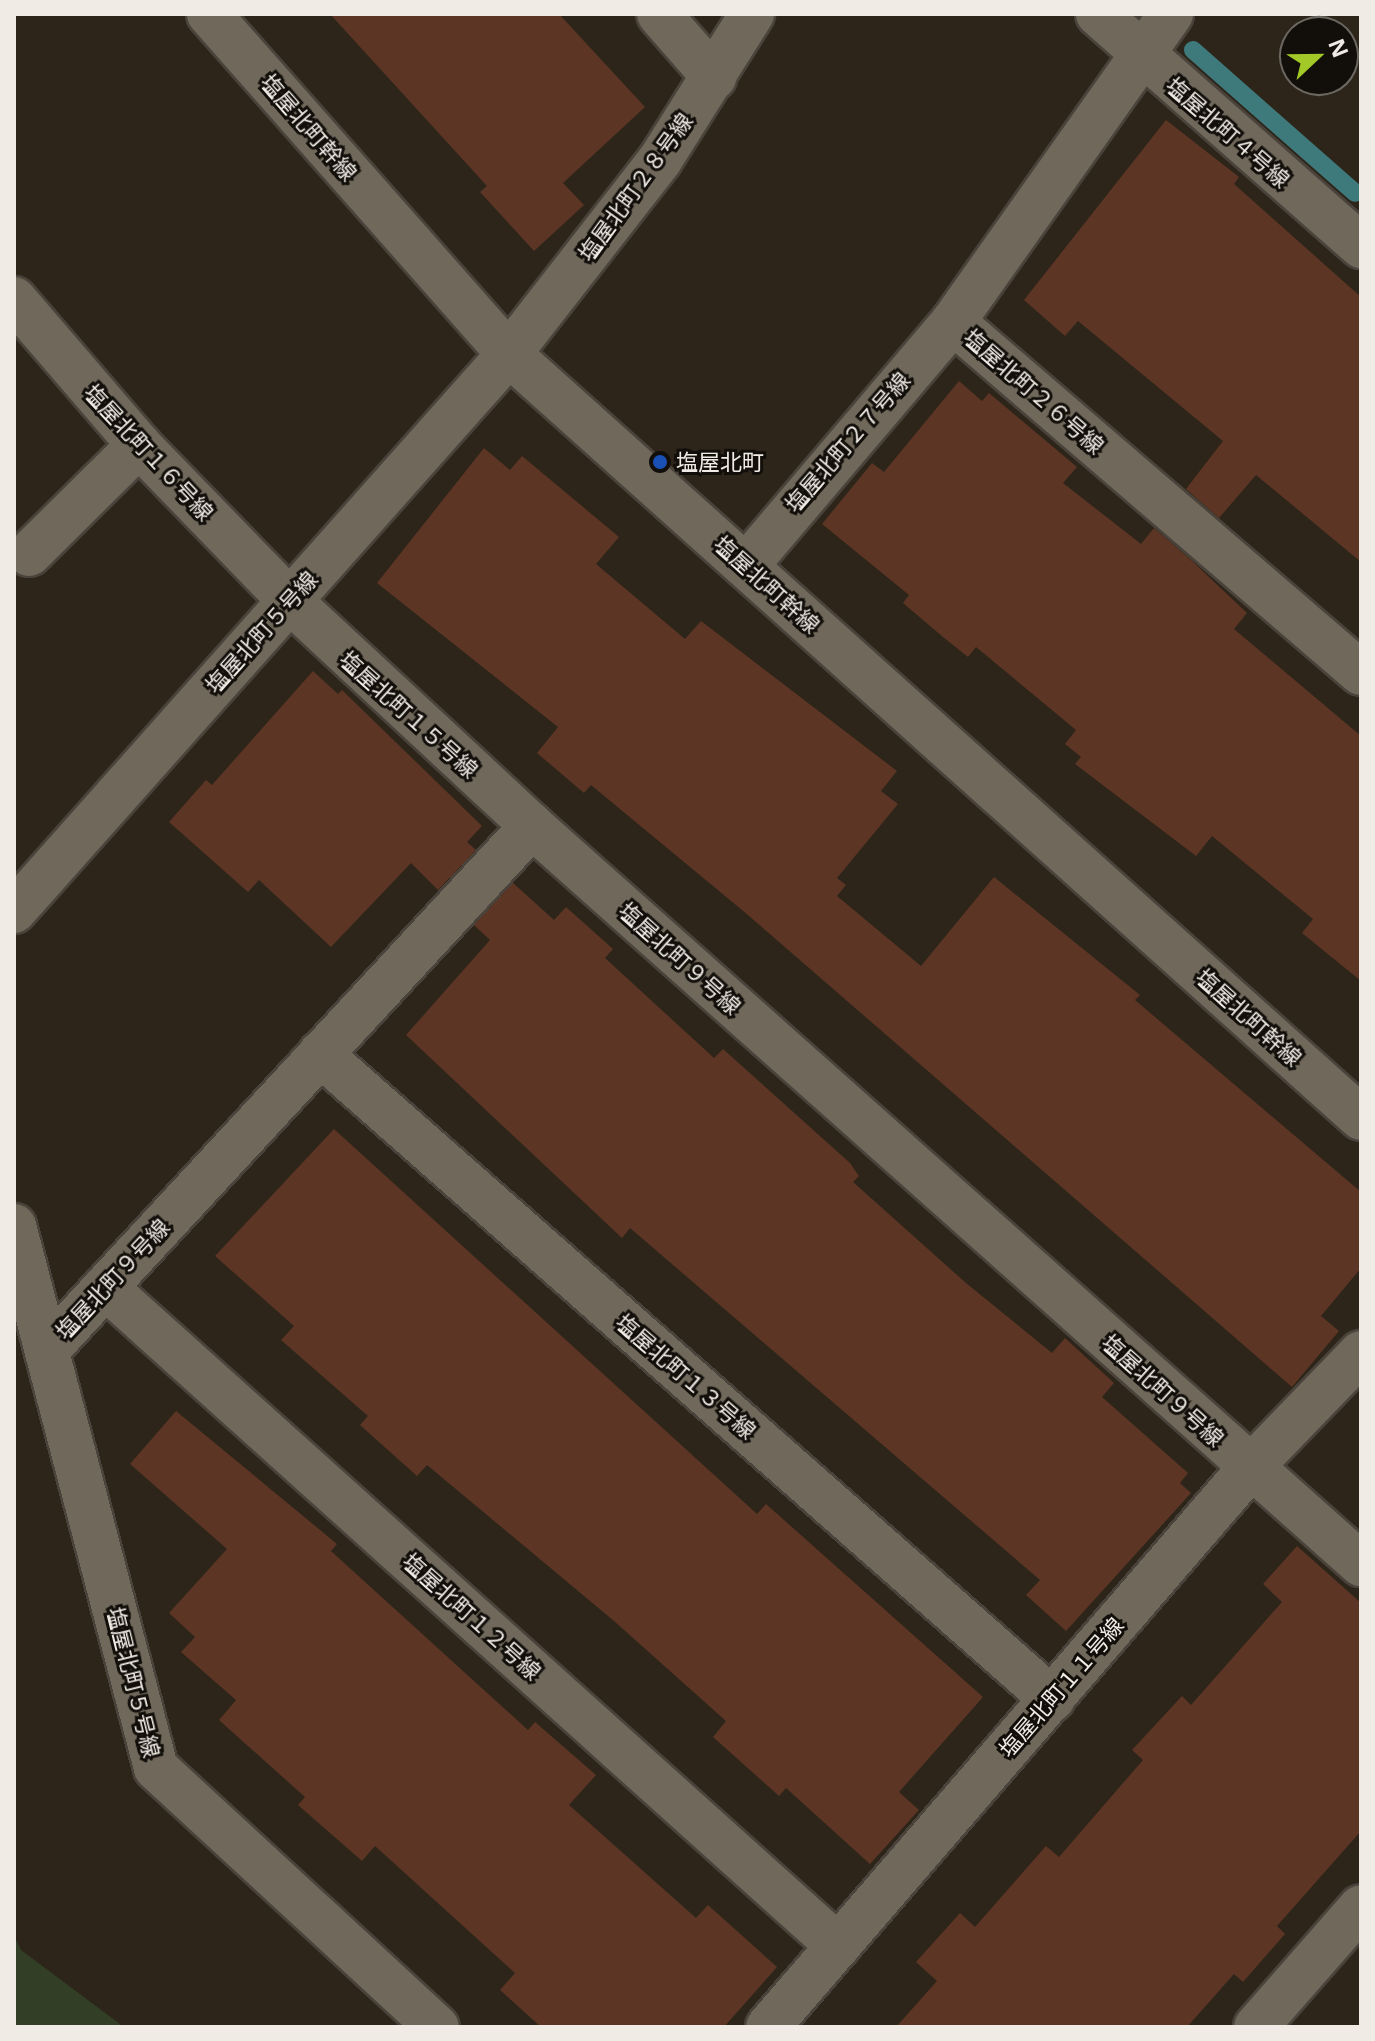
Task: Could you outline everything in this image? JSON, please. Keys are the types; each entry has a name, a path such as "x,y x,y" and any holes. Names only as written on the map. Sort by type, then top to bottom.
{"street":[{"name":"塩屋北町幹線","path":"209,14 509,354 1361,1118"},
{"path":"659,14 714,77"},
{"name":"塩屋北町２８号線","path":"509,354 660,160 752,14"},
{"name":"塩屋北町４号線","path":"1098,14 1145,59 1361,246"},
{"name":"塩屋北町２６号線","path":"1171,14 1145,59 953,322 1361,673"},
{"name":"塩屋北町１６号線","path":"14,299 139,445 289,600"},
{"name":"塩屋北町２７号線","path":"746,566 953,322"},
{"name":"塩屋北町５号線","path":"14,911 509,354"},
{"path":"29,554 139,445"},
{"name":"塩屋北町１５号線","path":"289,600 532,826"},
{"name":"塩屋北町９号線","path":"48,1349 532,826 1361,1564"},
{"name":"塩屋北町１３号線","path":"320,1054 1052,1699"},
{"name":"塩屋北町５号線","path":"14,1226 156,1768 437,2027"},
{"name":"塩屋北町１２号線","path":"105,1287 838,1946"},
{"name":"塩屋北町１１号線","path":"768,2027 1250,1468 1361,1353"},
{"path":"1256,2027 1361,1907"}],"green space":[{"path":"14,1936 21,1950 124,2027 14,2027"}],"building":[{"path":"330,14 559,14 645,107 563,183 584,205 534,251 480,192 487,186"},
{"path":"1166,120 1239,177 1234,184 1361,297 1361,562 1256,475 1219,518 1186,489 1223,441 1078,321 1065,336 1024,300"},
{"path":"959,381 982,401 989,393 1077,467 1063,483 1141,544 1154,528 1190,559 1247,613 1234,629 1361,736 1361,981 1302,933 1313,919 1212,836 1196,856 1075,764 1081,757 1065,744 1076,730 976,647 968,657 943,637 903,603 909,595 822,524 872,463 884,472"},
{"path":"484,448 510,470 522,456 619,537 596,564 685,639 701,621 897,771 881,791 898,804 837,878 846,885 837,896 921,966 994,877 1140,995 1135,1000 1361,1192 1361,1268 1321,1316 1339,1331 1292,1387 748,915 591,785 584,793 537,753 558,727 377,583"},
{"path":"313,671 338,694 342,690 482,826 467,842 476,850 438,890 411,863 331,947 259,880 248,892 169,822 206,780 212,785"},
{"path":"513,883 554,920 566,907 613,949 605,958 714,1058 723,1049 850,1163 859,1176 853,1182 966,1283 1052,1353 1065,1338 1114,1383 1102,1397 1188,1473 1180,1483 1191,1493 1066,1631 1026,1595 1040,1580 630,1228 622,1238 406,1035 490,940 474,925"},
{"path":"334,1129 757,1514 766,1504 983,1697 899,1792 919,1810 870,1864 786,1788 779,1796 713,1737 726,1721 614,1621 427,1465 417,1476 360,1425 368,1416 281,1340 294,1326 215,1256"},
{"path":"176,1411 337,1544 331,1551 528,1730 535,1722 596,1775 569,1805 696,1918 708,1905 777,1967 724,2027 541,2027 500,1990 515,1973 375,1846 362,1861 298,1805 305,1797 219,1720 236,1700 181,1652 195,1637 169,1613 227,1549 130,1464"},
{"path":"1297,1546 1361,1603 1361,1831 1277,1926 1285,1934 1243,1982 1234,1974 1187,2027 896,2027 937,1981 916,1962 960,1913 975,1927 1046,1846 1059,1857 1143,1760 1132,1750 1182,1696 1191,1705 1282,1602 1263,1584"}],"waterway":[{"path":"1193,50 1355,193"}],"place":[{"name":"塩屋北町","path":"660,462"}]}
